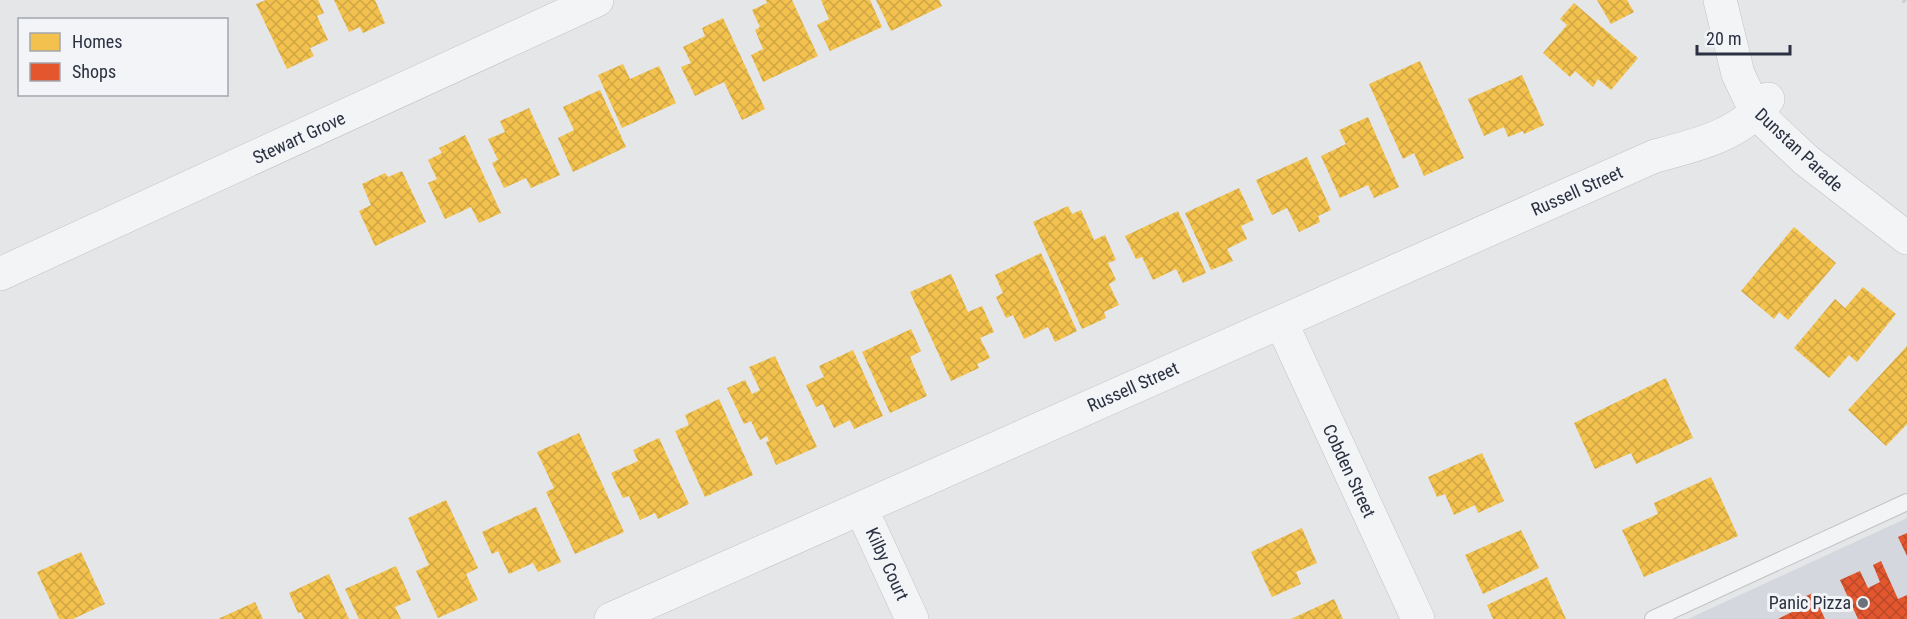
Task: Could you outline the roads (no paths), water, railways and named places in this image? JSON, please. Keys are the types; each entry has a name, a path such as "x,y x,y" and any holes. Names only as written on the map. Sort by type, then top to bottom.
{"street":[{"name":"Stewart Grove","path":"0,274 597,0"},
{"name":"Dunstan Parade","path":"1720,0 1738,74 1759,106 1907,237"},
{"name":"Dunstan Parade","path":"1736,0 1756,77 1759,106"},
{"name":"Russell Street","path":"611,619 1655,156 1696,130 1759,106"},
{"name":"Cobden Street","path":"1281,322 1418,619"},
{"name":"Kilby Court","path":"861,508 912,619"}],"lane":[{"path":"1653,619 1907,502"}],"railway":[{"path":"1903,0 1907,3"}],"place":[{"name":"Panic Pizza","path":"1863,603"}]}
